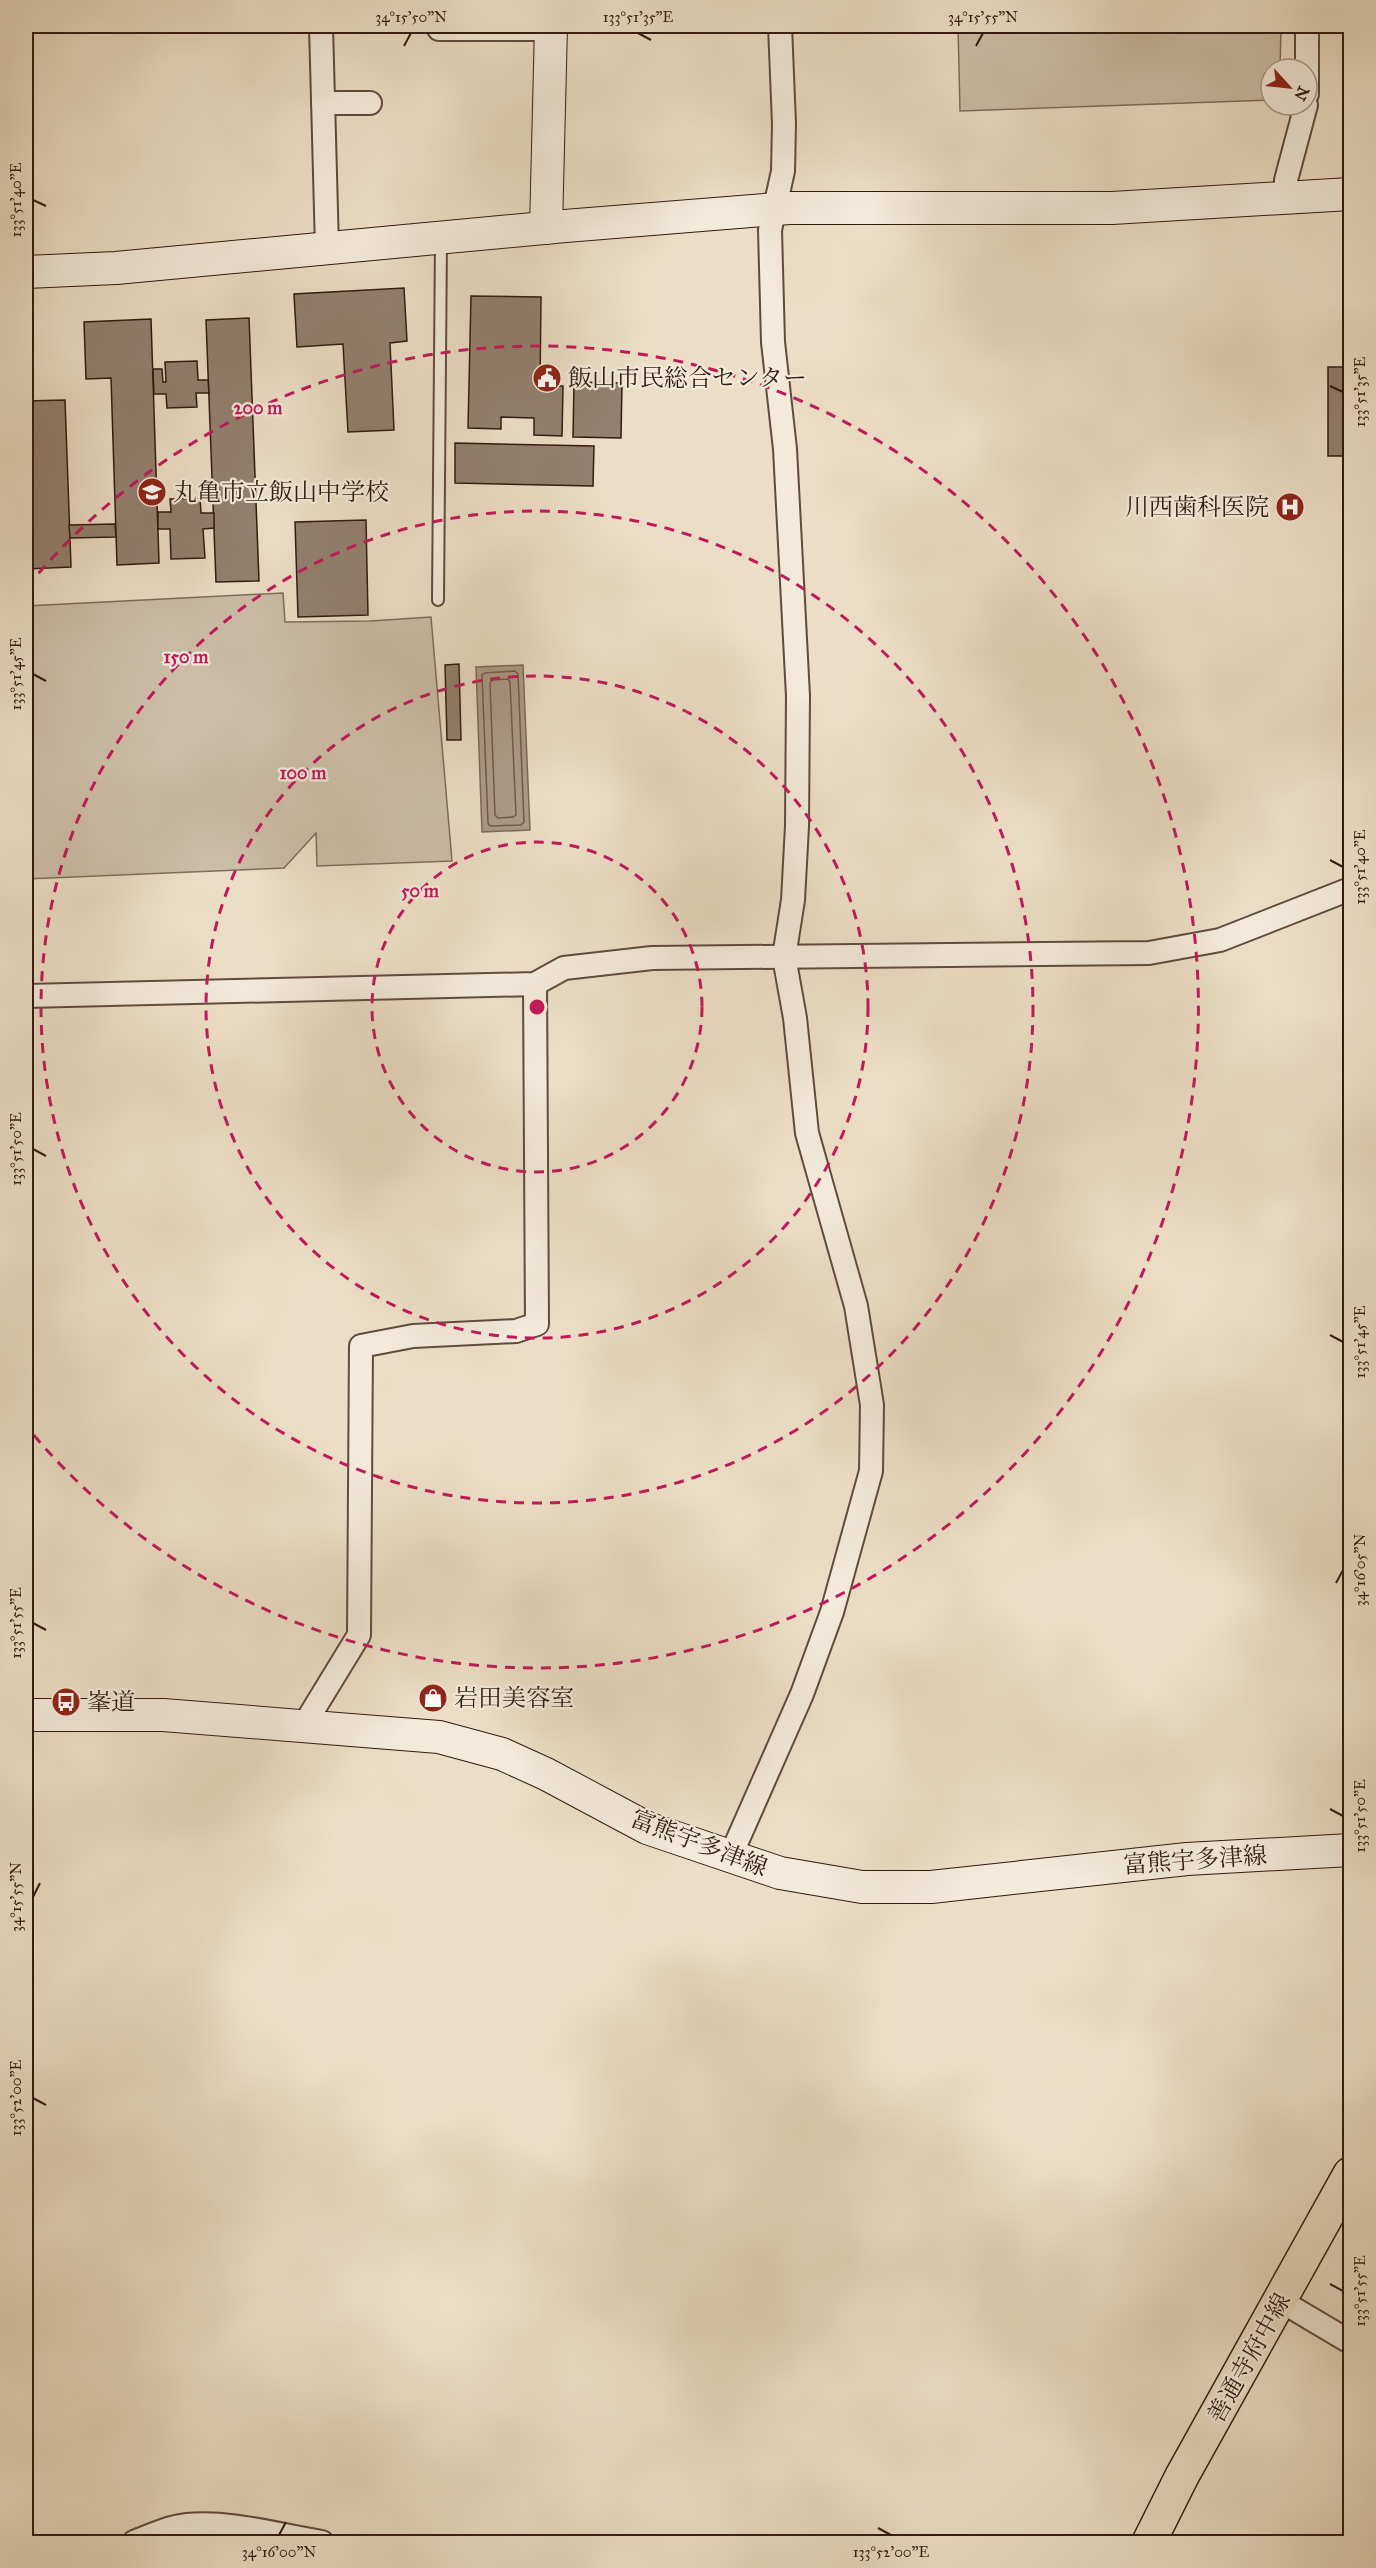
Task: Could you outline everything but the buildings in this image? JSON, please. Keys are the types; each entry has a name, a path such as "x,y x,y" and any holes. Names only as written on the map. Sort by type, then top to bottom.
{"main road":[{"name":"善通寺府中線","path":"1149,2542 1182,2476 1350,2174"}],"street":[{"path":"321,26 327,248"},
{"path":"731,1855 802,1694 832,1612 871,1472 872,1405 858,1317 807,1133 795,1018 784,957 793,900 797,826 798,696 785,449 773,342 770,230 783,171 784,124 780,26"},
{"path":"1307,26 1307,57"},
{"path":"439,29 551,27 546,228"},
{"path":"323,103 370,103"},
{"path":"1286,199 1286,180 1303,117"},
{"path":"26,272 116,268 441,237 773,210 1112,208 1350,194"},
{"path":"26,996 535,984 564,968 652,958 1149,953 1220,940 1350,889"},
{"path":"304,1725 359,1635 361,1346 413,1336 516,1330 537,1324 535,984"},
{"name":"富熊宇多津線","path":"26,1715 164,1715 439,1737 502,1754 546,1774 647,1828 780,1873 862,1887 931,1887 1187,1859 1350,1850"},
{"path":"1281,2301 1350,2342"},
{"path":"134,2542 156,2532 185,2525 216,2524 322,2542"}],"lane":[{"path":"438,600 441,237"}],"shaded area":[{"path":"958,26 1281,26 1280,57 1259,57 1259,100 960,111"},
{"path":"283,593 285,622 370,621 431,617 452,861 317,866 316,833 284,868 26,879 26,606"}],"water":[{"path":"523,665 530,830 482,832 476,667"}],"place":[{"name":"飯山市民総合センター","path":"547,378"},
{"name":"丸亀市立飯山中学校","path":"152,492"},
{"name":"川西歯科医院","path":"1290,507"},
{"name":"岩田美容室","path":"433,1698"},
{"name":"峯道","path":"66,1702"}]}
